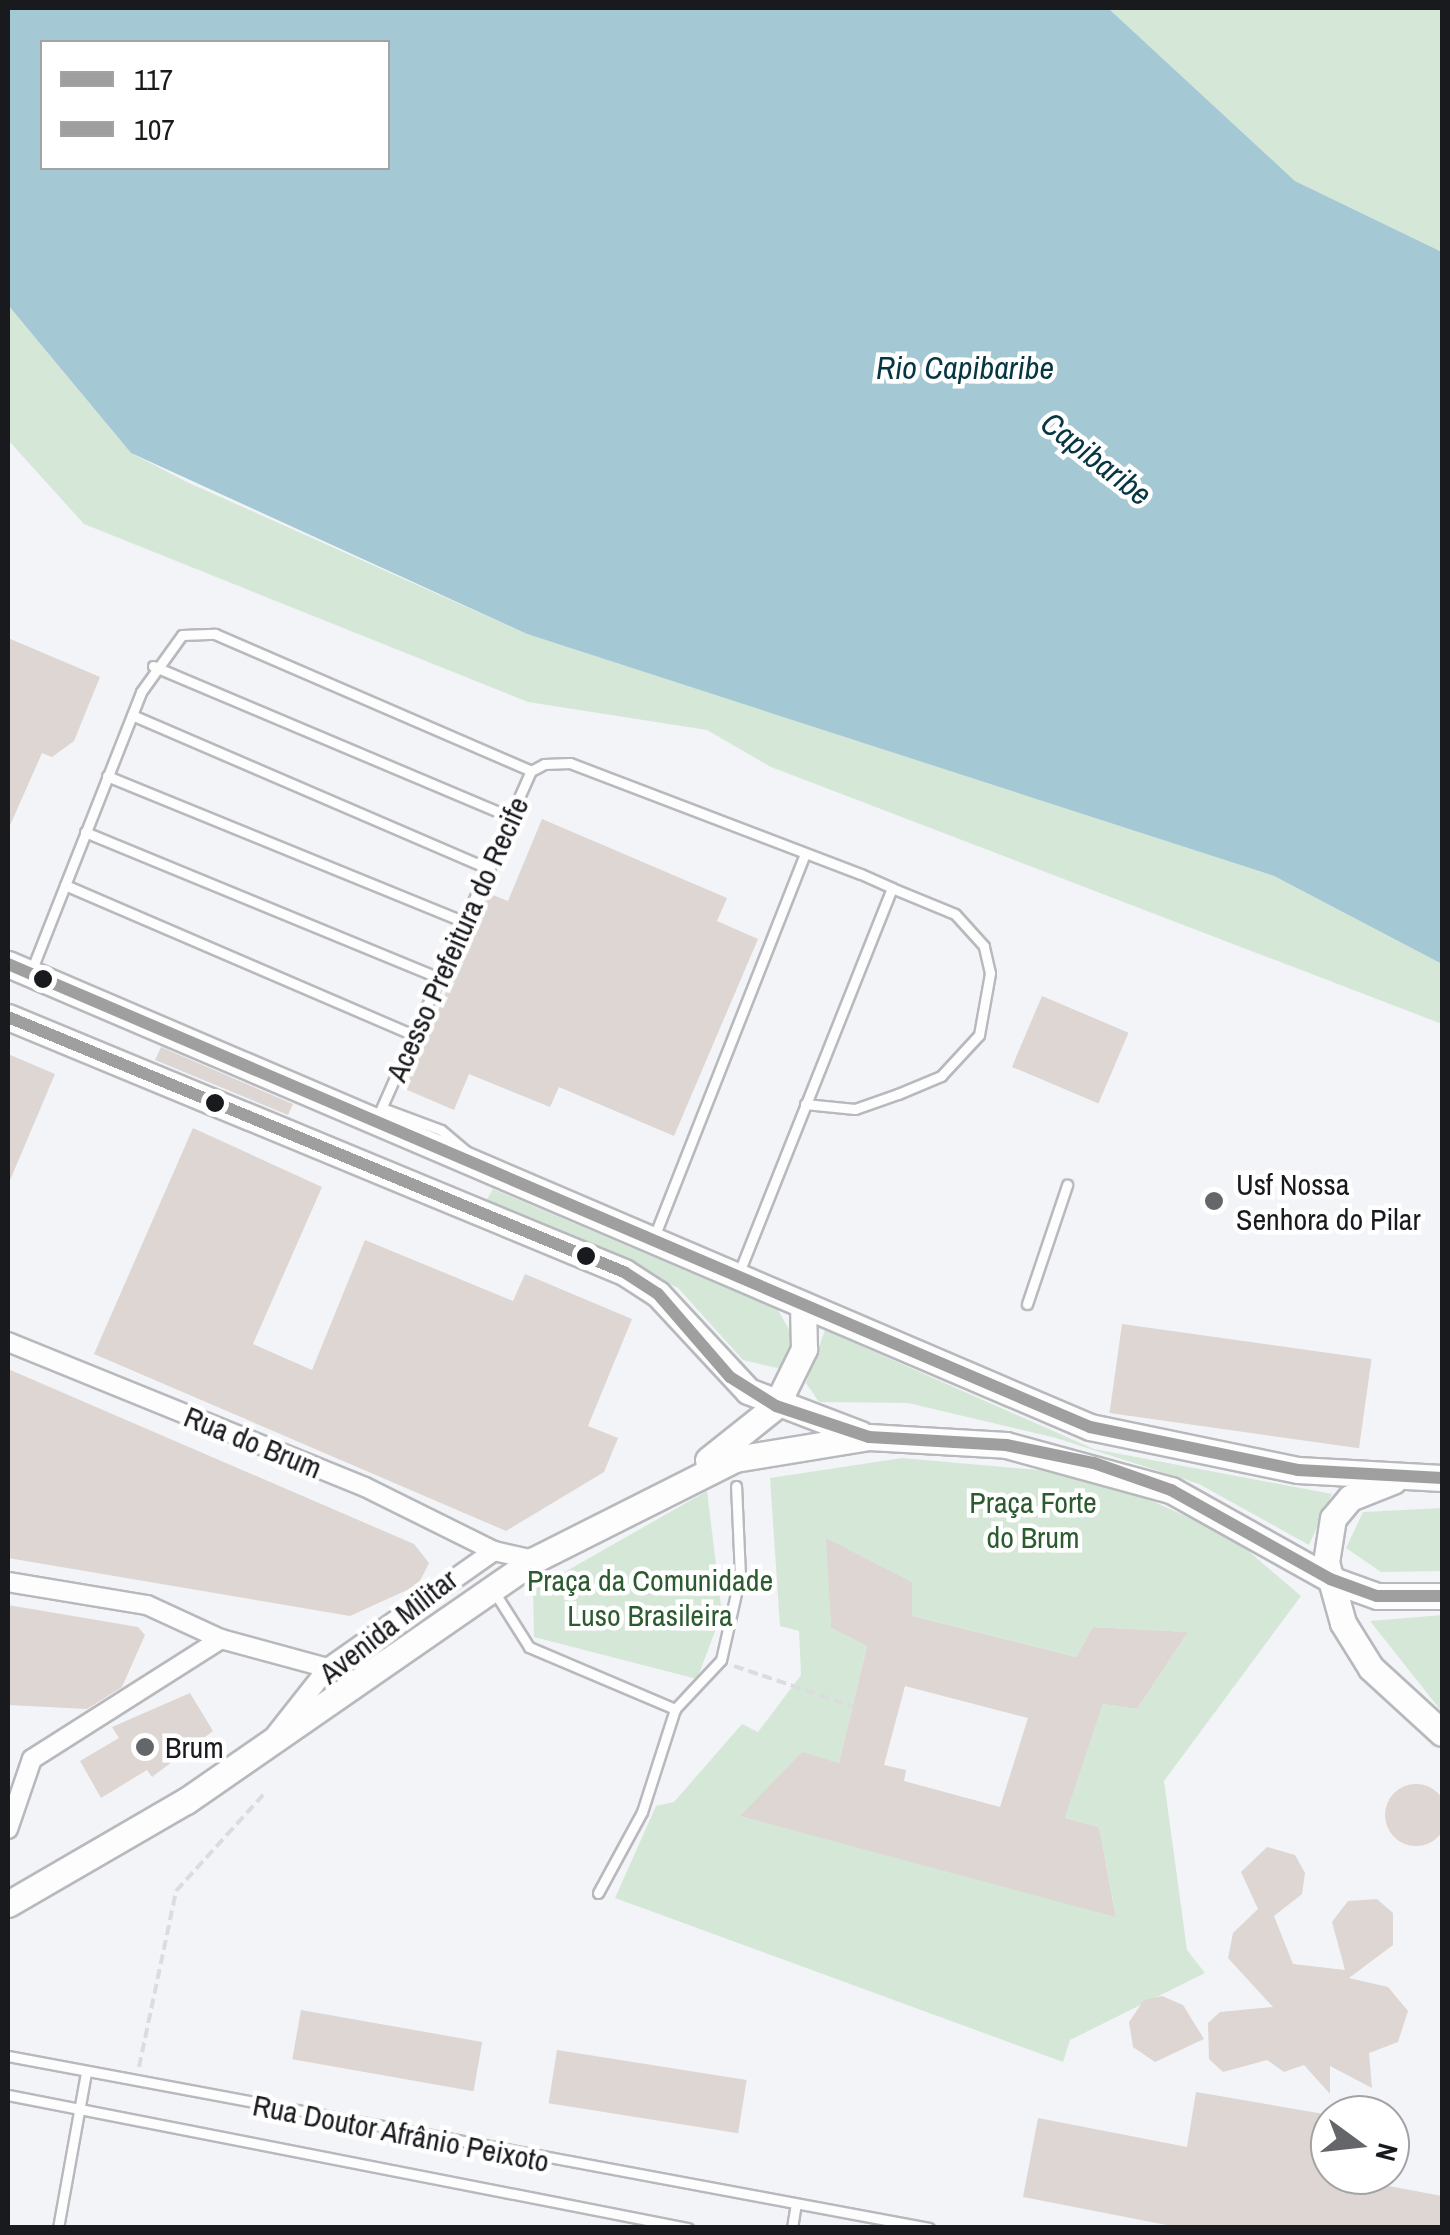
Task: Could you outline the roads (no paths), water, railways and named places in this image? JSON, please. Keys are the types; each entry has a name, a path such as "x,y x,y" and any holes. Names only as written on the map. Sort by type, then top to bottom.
{"main road":[{"path":"19,969 378,1115 472,1165 1090,1427 1298,1470 1442,1478"},
{"path":"8,1017 624,1272 658,1294 730,1377 776,1406 869,1437"},
{"path":"776,1406 804,1349 804,1306"},
{"name":"Avenida Militar","path":"8,1904 268,1746 534,1560 681,1479 776,1406"},
{"name":"Avenida Militar","path":"681,1479 736,1459 869,1437 1006,1445 1094,1463 1171,1490 1330,1579 1377,1596 1442,1596"},
{"path":"1408,1477 1350,1498 1333,1518 1330,1579 1371,1668 1442,1732"}],"street":[{"name":"Rua do Brum","path":"8,1342 365,1487 494,1551"},
{"path":"494,1551 534,1560"},
{"name":"Avenida Militar","path":"268,1746 328,1668 494,1551"},
{"path":"8,1582 147,1605 222,1639 328,1668"},
{"path":"8,1829 32,1759 222,1639"}],"lane":[{"name":"Acesso Prefeitura do Recife","path":"153,666 182,635 215,634 531,771"},
{"path":"19,969 65,885 153,666 511,817"},
{"path":"132,715 490,869"},
{"name":"Acesso Prefeitura do Recife","path":"378,1115 531,771 544,764 570,763 805,854"},
{"path":"107,776 467,922"},
{"path":"85,832 441,979"},
{"path":"654,1239 805,854 954,914 984,946 990,973 979,1035 940,1076 856,1109 805,1104"},
{"path":"65,885 416,1036"},
{"path":"738,1275 892,888"},
{"path":"1027,1304 1067,1185"},
{"path":"598,1893 642,1812 675,1710 722,1660 740,1576 736,1486"},
{"path":"492,1587 528,1647 675,1710"},
{"name":"Rua Doutor Afrânio Peixoto","path":"8,2056 795,2208 930,2228"},
{"path":"58,2228 86,2072"},
{"name":"Rua Doutor Afrânio Peixoto","path":"8,2095 688,2228"},
{"path":"792,2228 795,2208"}],"water":[{"name":"Rio Capibaribe","path":"8,8 1108,8 1295,181 1442,252 1442,964 1274,876 527,634 131,453 8,305"}],"place":[{"name":"Usf Nossa Senhora do Pilar","path":"1214,1201"},
{"name":"Brum","path":"145,1747"}],"water label":[{"name":"Capibaribe","path":"1096,459"}],"park label":[{"name":"Praça Forte do Brum","path":"1033,1519"},
{"name":"Praça da Comunidade Luso Brasileira","path":"650,1597"}]}
